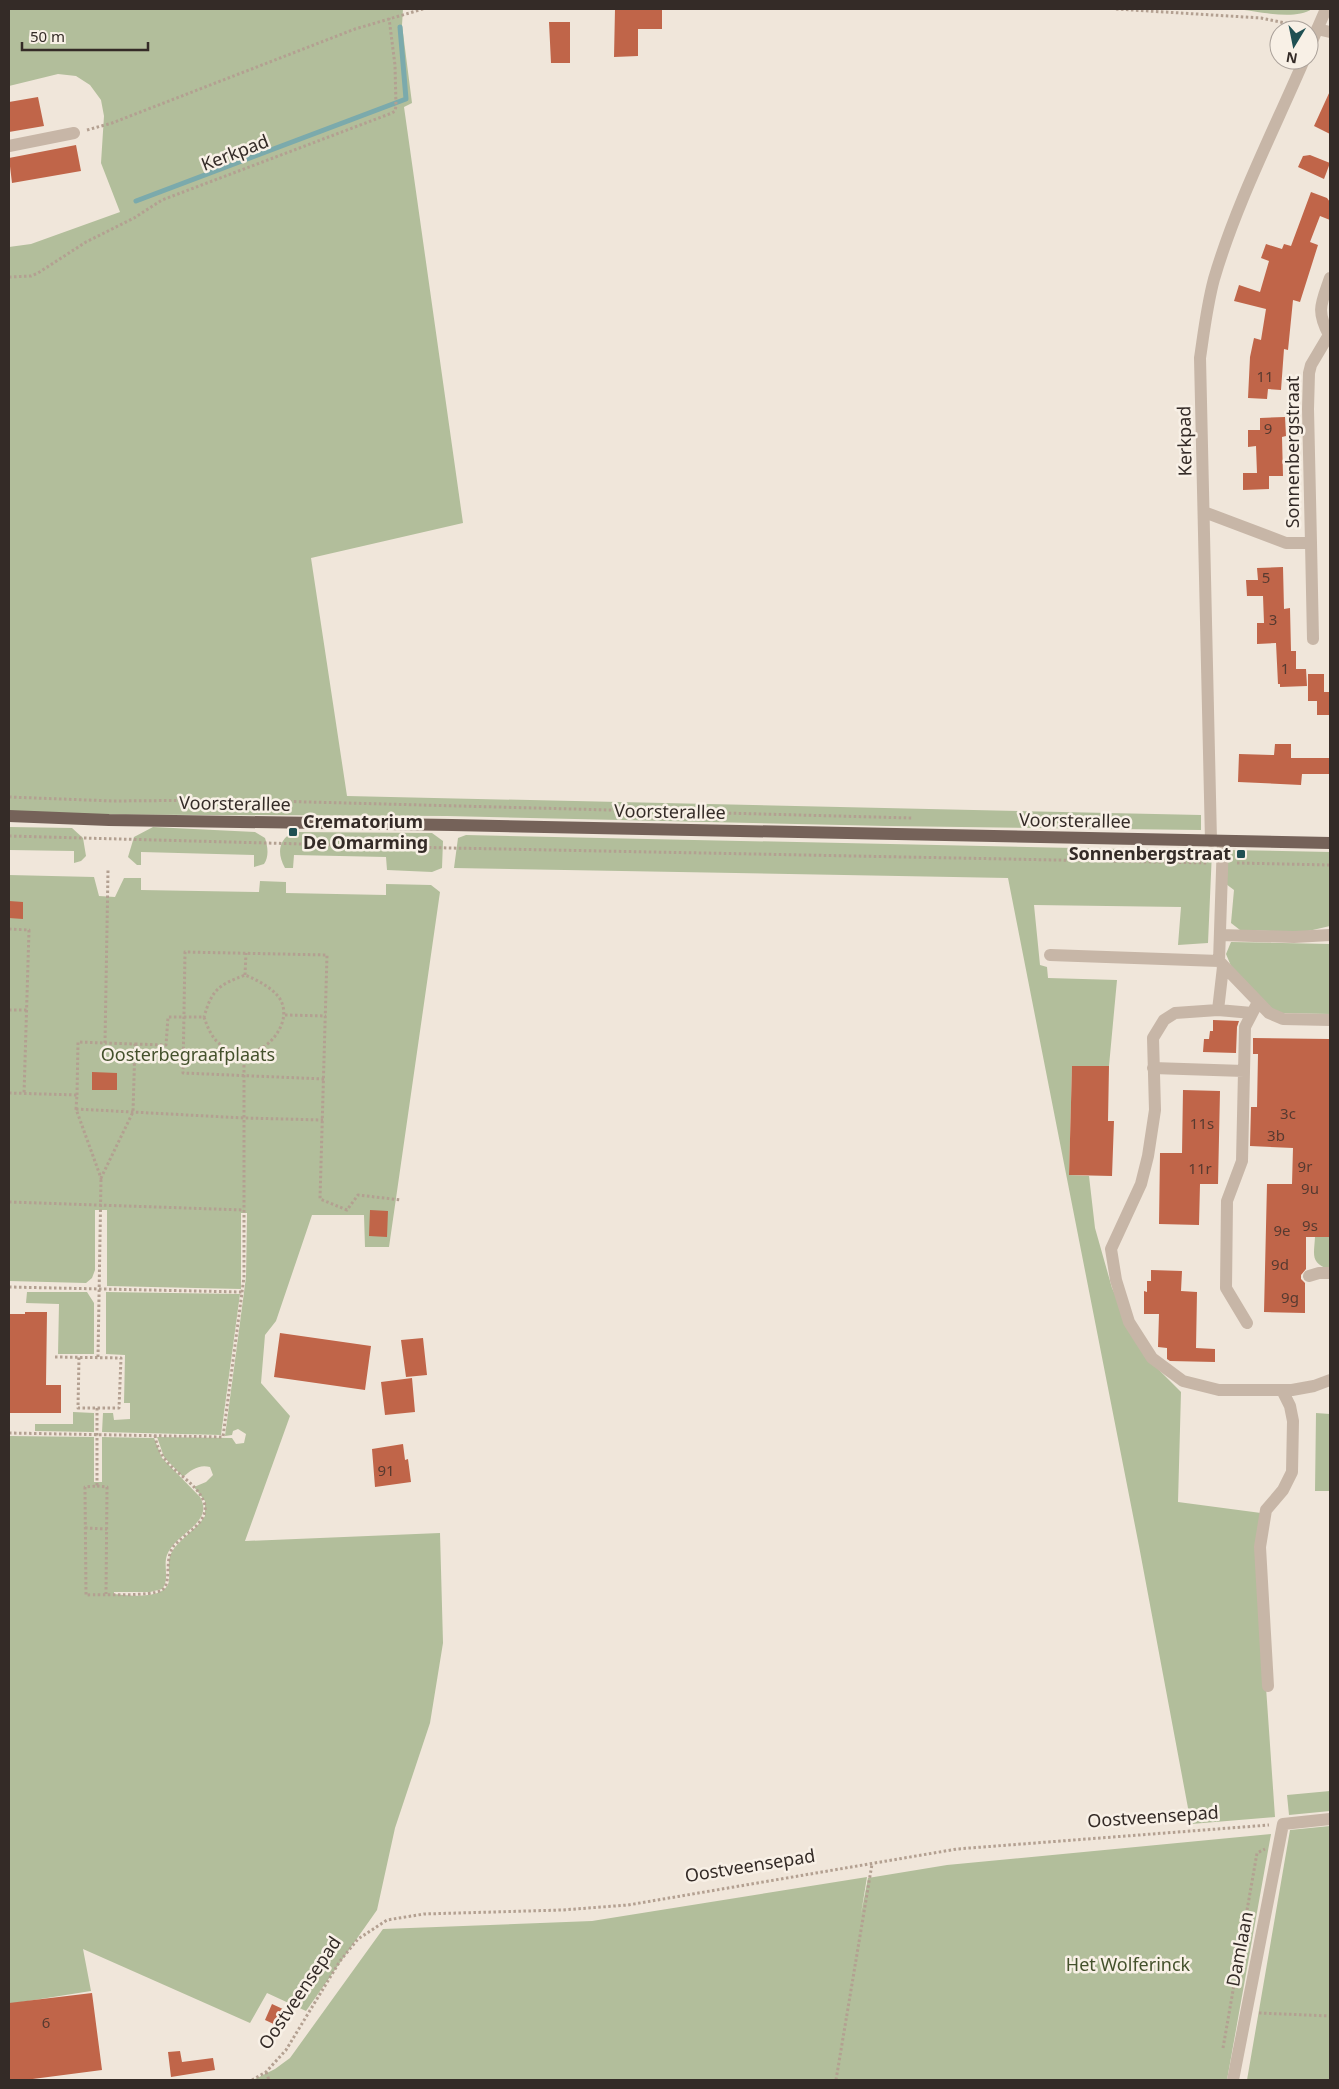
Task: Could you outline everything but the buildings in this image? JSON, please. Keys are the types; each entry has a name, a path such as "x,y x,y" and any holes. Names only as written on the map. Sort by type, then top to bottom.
{"main road":[{"name":"Voorsterallee","path":"9,816 109,820 452,825 1330,844"}],"street":[{"path":"1319,26 1326,9"},
{"name":"Kerkpad","path":"1218,1010 1223,863 1217,841 1200,358 1206,315 1214,280 1229,231 1300,70"},
{"path":"9,146 74,133"},
{"name":"Sonnenbergstraat","path":"1313,639 1308,409 1309,373 1330,334 1322,321 1320,307 1330,278"},
{"name":"Sonnenbergstraat","path":"1204,512 1286,543 1311,543"},
{"path":"1220,935 1294,937 1330,935"},
{"path":"1050,955 1221,964 1255,1008"},
{"path":"1247,1323 1226,1288 1227,1201 1242,1161 1245,1027 1255,1008"},
{"path":"1330,1020 1283,1019 1255,1008 1175,1013 1164,1020 1153,1038 1155,1110 1148,1156 1141,1184 1111,1249 1116,1280 1129,1322 1152,1358 1182,1381 1219,1390 1282,1390 1314,1386 1330,1380"},
{"path":"1153,1068 1244,1071"},
{"path":"1309,1276 1319,1273 1330,1274"},
{"path":"1268,1686 1260,1547 1266,1510 1283,1490 1292,1472 1293,1421 1290,1406 1282,1390"},
{"path":"1283,1824 1330,1819"},
{"name":"Damlaan","path":"1233,2080 1283,1824"}],"path":[{"path":"74,133 112,123 389,18 423,9"},
{"path":"1116,9 1270,20"},
{"name":"Kerkpad","path":"9,277 31,276 38,273 86,242 134,218 162,200 392,114 396,106 395,65 389,18"},
{"path":"9,797 113,801 233,800 918,818"},
{"path":"9,836 450,848 1330,865"},
{"path":"106,1043 108,870"},
{"path":"9,929 30,930 24,1094"},
{"path":"324,1079 183,1073 185,952 328,955 323,1120 320,1199 347,1210 358,1195 401,1200"},
{"path":"245,975 246,953"},
{"path":"245,975 263,983 278,997 285,1015 278,1034 264,1047 244,1056 226,1050 210,1035 204,1017 209,998 224,983 245,975"},
{"path":"9,1010 27,1010"},
{"path":"285,1015 326,1016"},
{"path":"98,1357 101,1178 76,1110 78,1042 166,1045 168,1017 204,1017"},
{"path":"101,1178 133,1112 135,1044"},
{"path":"9,1433 223,1437 244,1277 244,1056"},
{"path":"9,1093 77,1095"},
{"path":"76,1110 323,1120"},
{"path":"9,1202 244,1210"},
{"path":"9,1288 242,1292"},
{"path":"55,1356 121,1358 119,1408 78,1408 79,1357"},
{"path":"97,1408 97,1486"},
{"path":"106,1594 107,1487 85,1487 86,1595 150,1594 162,1590 168,1582 167,1564 170,1552 198,1524 204,1515 205,1506 200,1496 163,1458 157,1446 155,1435"},
{"path":"86,1528 107,1528"},
{"name":"Oostveensepad","path":"252,2080 266,2072 286,2050 340,1961 358,1939 387,1920 424,1914 562,1910 628,1904 957,1849 1283,1824"},
{"path":"1222,2052 1257,1853 1279,1843"},
{"path":"836,2080 872,1864"},
{"path":"1246,2013 1330,2016"},
{"path":"266,2072 269,2080"}],"green space":[{"path":"9,9 403,9 402,25 412,103 404,107 463,523 311,558 347,796 1201,815 1201,830 886,826 447,816 9,814 9,247 31,244 120,212 101,163 104,116 101,100 90,85 76,76 58,74 9,86"},
{"path":"1236,9 1312,9 1304,13 1286,15"},
{"path":"9,827 72,828 83,838 86,856 81,861 74,863 74,851 9,850"},
{"path":"153,827 255,832 265,838 267,858 264,864 254,867 254,855 141,852 141,865 137,865 128,857 134,837"},
{"path":"293,832 432,833 443,841 442,868 432,872 387,870 386,857 294,855 293,868 285,868 282,863 280,848 284,839"},
{"path":"466,835 1212,851 1208,943 1178,945 1181,907 1034,905 1040,965 1047,967 1048,978 1117,980 1109,1066 1072,1066 1069,1175 1089,1176 1095,1228 1112,1288 1145,1356 1181,1392 1178,1502 1261,1513 1256,1543 1275,1817 1191,1824 1139,1546 1008,878 454,868 458,838"},
{"path":"1227,850 1330,852 1330,926 1304,932 1240,930 1231,923 1234,890 1226,884"},
{"name":"Oosterbegraafplaats","path":"9,875 94,877 99,896 115,897 124,878 141,878 141,890 259,892 260,881 286,882 286,893 386,895 386,884 431,885 440,892 389,1247 365,1247 364,1215 312,1215 276,1321 265,1335 261,1383 290,1416 245,1541 440,1533 443,1643 430,1723 395,1828 377,1910 306,2011 267,1993 250,2023 83,1949 91,1991 9,2004 9,1436 94,1437 94,1482 102,1482 102,1437 154,1438 162,1458 200,1497 203,1506 202,1514 192,1528 171,1547 167,1555 166,1581 162,1589 150,1592 114,1592 114,1594 146,1595 162,1591 167,1586 169,1580 169,1561 173,1550 205,1516 205,1501 194,1487 206,1482 213,1475 210,1467 202,1466 192,1470 183,1477 164,1457 157,1437 232,1438 236,1444 244,1443 246,1434 238,1429 233,1431 232,1435 225,1436 246,1277 247,1213 241,1213 241,1289 107,1286 107,1210 95,1210 95,1270 92,1278 86,1283 9,1281"},
{"path":"1231,942 1330,944 1330,1014 1279,1013 1268,1006 1231,966 1226,954"},
{"path":"1315,1237 1330,1237 1330,1270 1316,1261"},
{"path":"27,1292 87,1292 94,1303 94,1354 58,1354 59,1304 26,1303"},
{"path":"106,1292 240,1294 221,1435 102,1432 103,1413 113,1413 114,1420 130,1419 130,1403 124,1403 125,1355 106,1354"},
{"path":"73,1412 94,1413 94,1432 35,1431 35,1424 73,1424"},
{"path":"1316,1413 1330,1414 1330,1491 1315,1491"},
{"path":"1330,1791 1330,1811 1289,1815 1287,1795"},
{"path":"1330,1826 1330,2080 1247,2080 1290,1830"},
{"name":"Het Wolferinck","path":"1271,1834 1227,2080 253,2080 275,2069 290,2058 383,1929 592,1921 867,1877 861,1914 868,1878 947,1865"}],"waterway":[{"path":"136,201 406,99 400,27"}],"place":[{"name":"Crematorium De Omarming","path":"293,832"},
{"name":"Sonnenbergstraat","path":"1241,854"}]}
